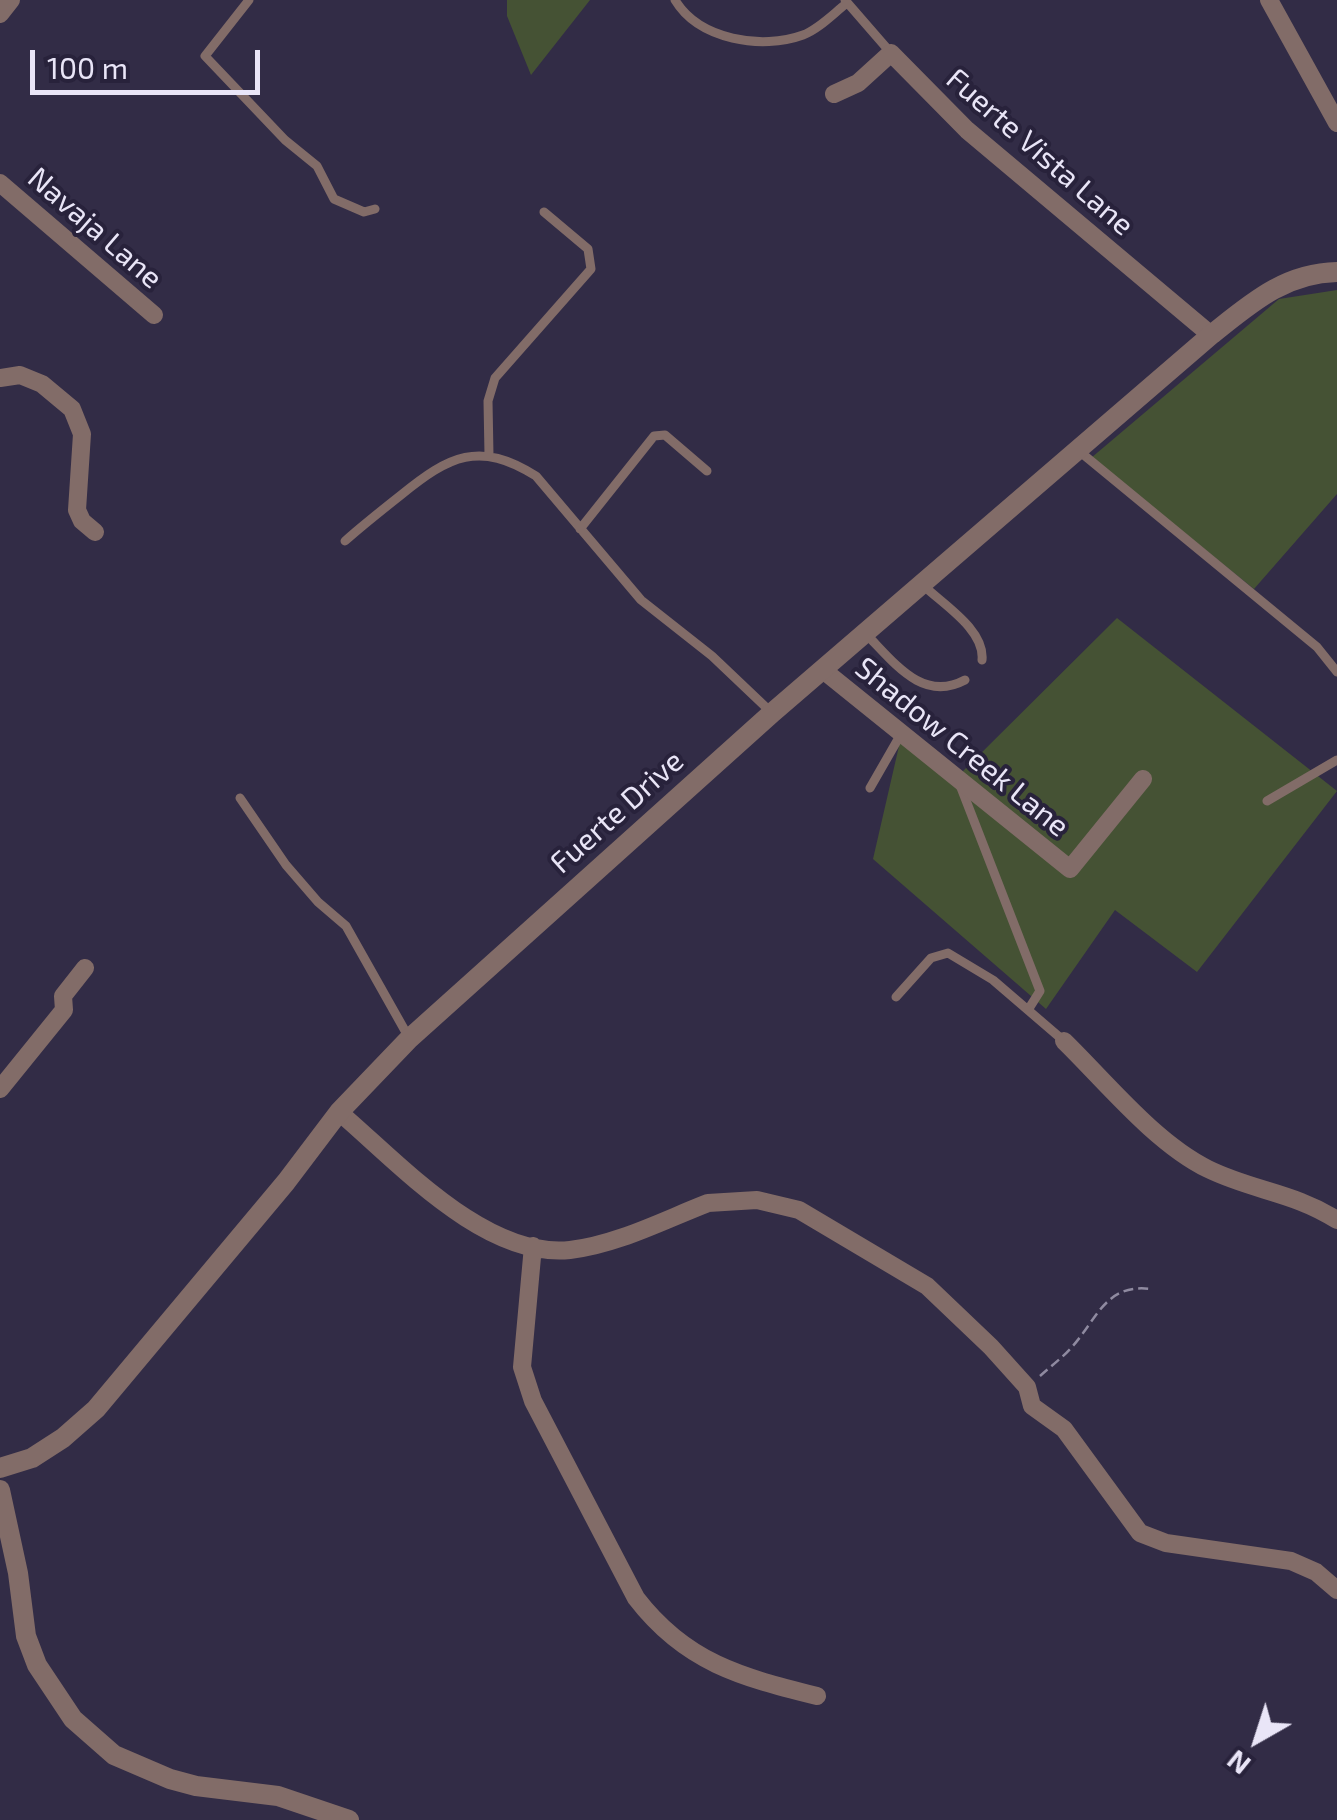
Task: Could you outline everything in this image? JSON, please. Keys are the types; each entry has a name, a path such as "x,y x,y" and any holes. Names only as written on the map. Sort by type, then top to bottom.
{"street":[{"path":"0,14 11,0"},
{"path":"1269,0 1337,123"},
{"path":"834,94 858,83 891,53"},
{"name":"Fuerte Vista Lane","path":"891,53 967,130 1211,335"},
{"name":"Navaja Lane","path":"0,184 154,315"},
{"name":"Fuerte Drive","path":"0,1468 32,1458 88,1418 340,1112 409,1039 772,713 1211,335 1278,285 1310,274 1337,272"},
{"path":"0,378 20,375 42,384 72,409 82,434 78,510 94,532"},
{"name":"Shadow Creek Lane","path":"823,670 1070,869 1143,778"},
{"path":"0,1089 64,1010 63,996 85,968"},
{"path":"1064,1041 1163,1138 1196,1162 1234,1181 1296,1198 1337,1220"},
{"path":"340,1112 477,1226 504,1240 566,1250 595,1245 724,1201 757,1200 812,1216 927,1286 991,1347 1027,1387 1032,1406 1064,1429 1140,1533 1166,1544 1291,1561 1316,1572 1337,1590"},
{"path":"533,1246 522,1367 533,1401 636,1598 658,1626 689,1650 740,1676 817,1696"},
{"path":"0,1490 9,1574 26,1636 38,1665 73,1719 114,1755 170,1780 278,1796 348,1820"}],"lane":[{"path":"248,0 205,56 286,140 317,166 334,199 364,212 375,208"},
{"path":"675,0 681,10 710,30 750,40 779,41 807,34 846,1 891,53"},
{"path":"489,455 488,401 495,378 591,269 588,249 544,212"},
{"path":"580,529 654,436 666,435 707,471"},
{"path":"1078,452 1317,647 1337,672"},
{"path":"345,541 435,467 460,456 489,455 514,463 536,476 641,600 712,656 772,713"},
{"path":"922,584 976,636 983,648 982,660"},
{"path":"865,633 896,664 931,688 951,688 965,680"},
{"path":"870,788 902,734"},
{"path":"1267,801 1337,760"},
{"path":"957,778 1040,991 1028,1010"},
{"path":"240,798 286,865 318,902 346,926 409,1039"},
{"path":"896,997 931,958 957,956 1064,1041"}],"path":[{"path":"1027,1387 1070,1349 1109,1298 1136,1287 1152,1289"}],"green space":[{"path":"507,0 590,0 531,75 507,16"},
{"path":"1337,290 1337,494 1254,589 1091,458 1279,299"},
{"path":"1117,618 1337,791 1197,972 1115,910 1046,1009 873,859 902,733 957,777"}]}
